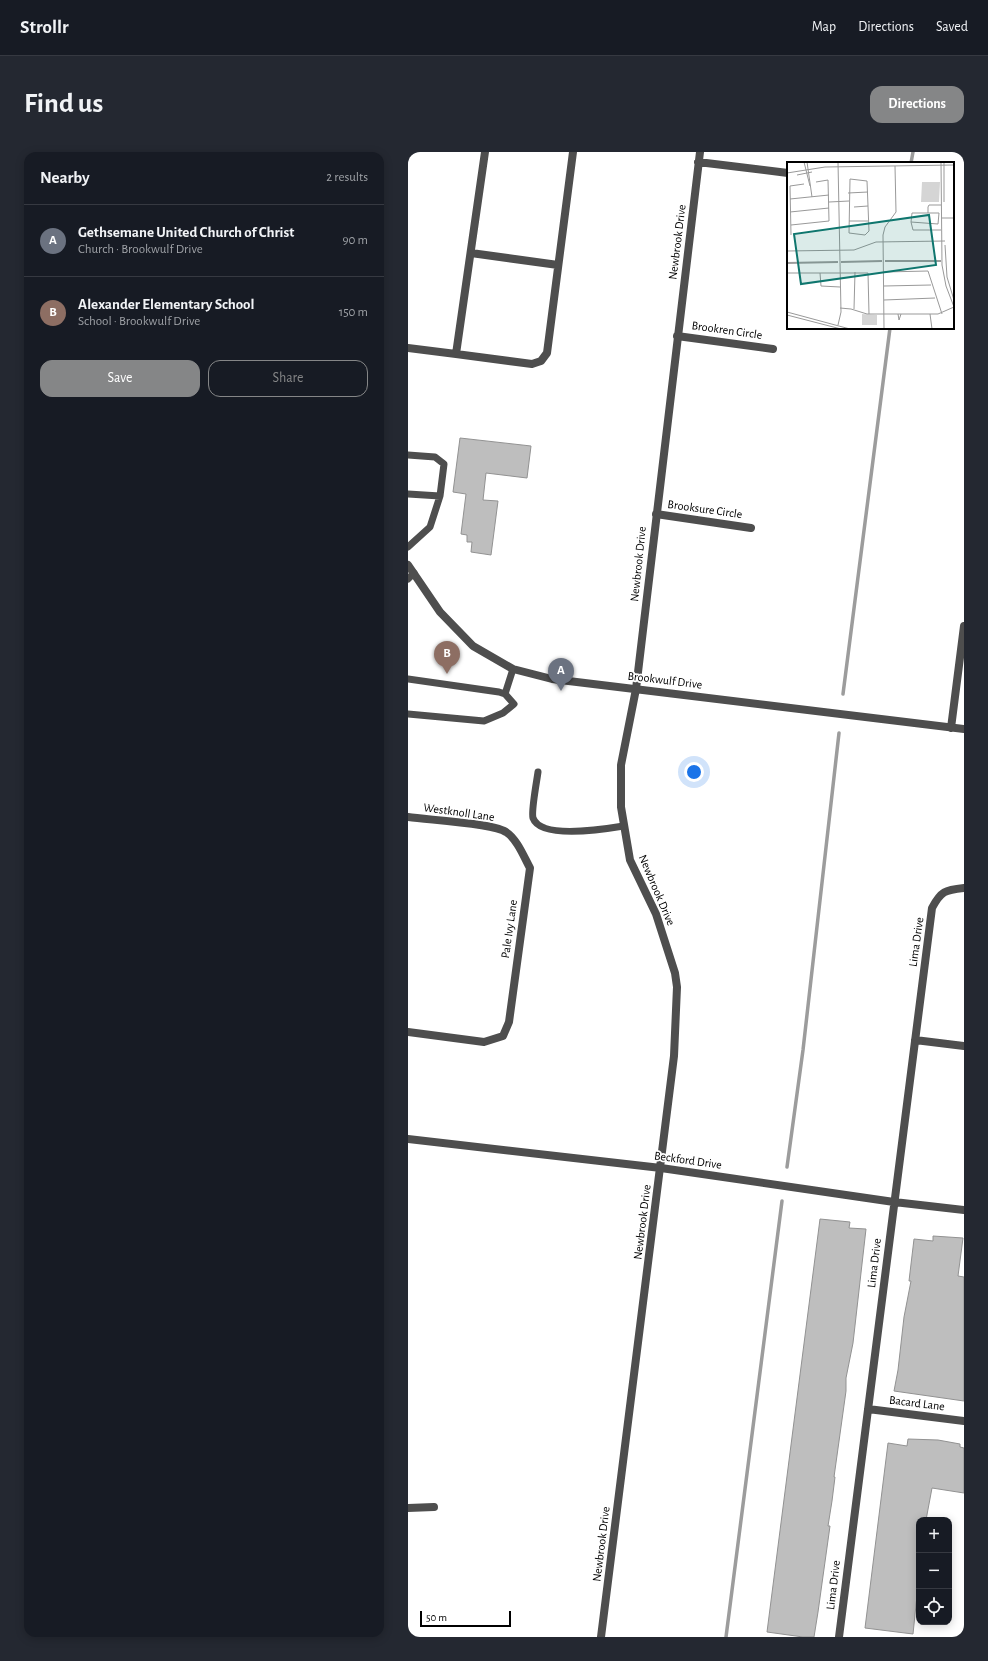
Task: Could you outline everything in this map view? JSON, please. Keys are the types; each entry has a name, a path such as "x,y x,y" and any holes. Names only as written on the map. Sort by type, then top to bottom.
{"street":[{"path":"456,354 485,152"},
{"path":"408,348 532,364 541,361 547,353 573,152"},
{"name":"Newbrook Drive","path":"601,1637 661,1168 674,1056 677,987 675,973 656,914 630,860 620,792 621,765 636,689 700,152"},
{"path":"698,162 787,173"},
{"path":"471,253 558,265"},
{"name":"Brookren Circle","path":"677,336 773,349"},
{"name":"Brooksure Circle","path":"656,514 751,528"},
{"name":"Brookwulf Drive","path":"408,565 440,612 473,646 513,669 552,678 964,730"},
{"path":"951,728 964,626"},
{"name":"Westknoll Lane","path":"408,818 489,827 506,832"},
{"name":"Pale Ivy Lane","path":"408,1032 484,1042 503,1036 509,1022 530,868 521,850 506,832"},
{"name":"Lima Drive","path":"839,1637 932,908 939,894 950,889 964,888"},
{"path":"915,1040 964,1046"},
{"name":"Beckford Drive","path":"408,1139 661,1168 894,1202 964,1210"},
{"name":"Bacard Lane","path":"868,1409 964,1421"},
{"path":"408,1508 434,1507"}],"lane":[{"path":"408,455 435,457 444,464 440,496 430,527 408,547"},
{"path":"408,494 440,496"},
{"path":"408,579 414,572"},
{"path":"505,694 513,669"},
{"path":"408,679 505,694 514,704 503,713 484,721 408,714"},
{"path":"538,772 533,816 537,824 552,830 585,832 624,826"}],"building":[{"path":"460,438 531,446 527,478 486,473 483,500 498,501 491,555 471,552 472,542 467,542 467,535 461,534 466,494 453,492"},
{"path":"820,1219 850,1222 849,1228 866,1229 853,1343 846,1378 846,1391 828,1526 830,1526 818,1612 814,1637 803,1637 767,1632"},
{"path":"933,1236 963,1238 958,1276 964,1277 964,1401 894,1391 904,1317 911,1281 909,1281 914,1239 933,1241"},
{"path":"908,1439 938,1440 960,1444 960,1447 964,1448 964,1493 932,1488 927,1517 916,1517 916,1605 913,1634 865,1628 888,1443 907,1446"}],"waterway":[{"path":"911,162 913,152"},
{"path":"843,694 890,329"},
{"path":"787,1167 803,1050 839,733"},
{"path":"726,1637 782,1201"}],"place":[{"name":"Alexander Elementary School","path":"447,674"},
{"name":"Gethsemane United Church of Christ","path":"561,691"}]}
